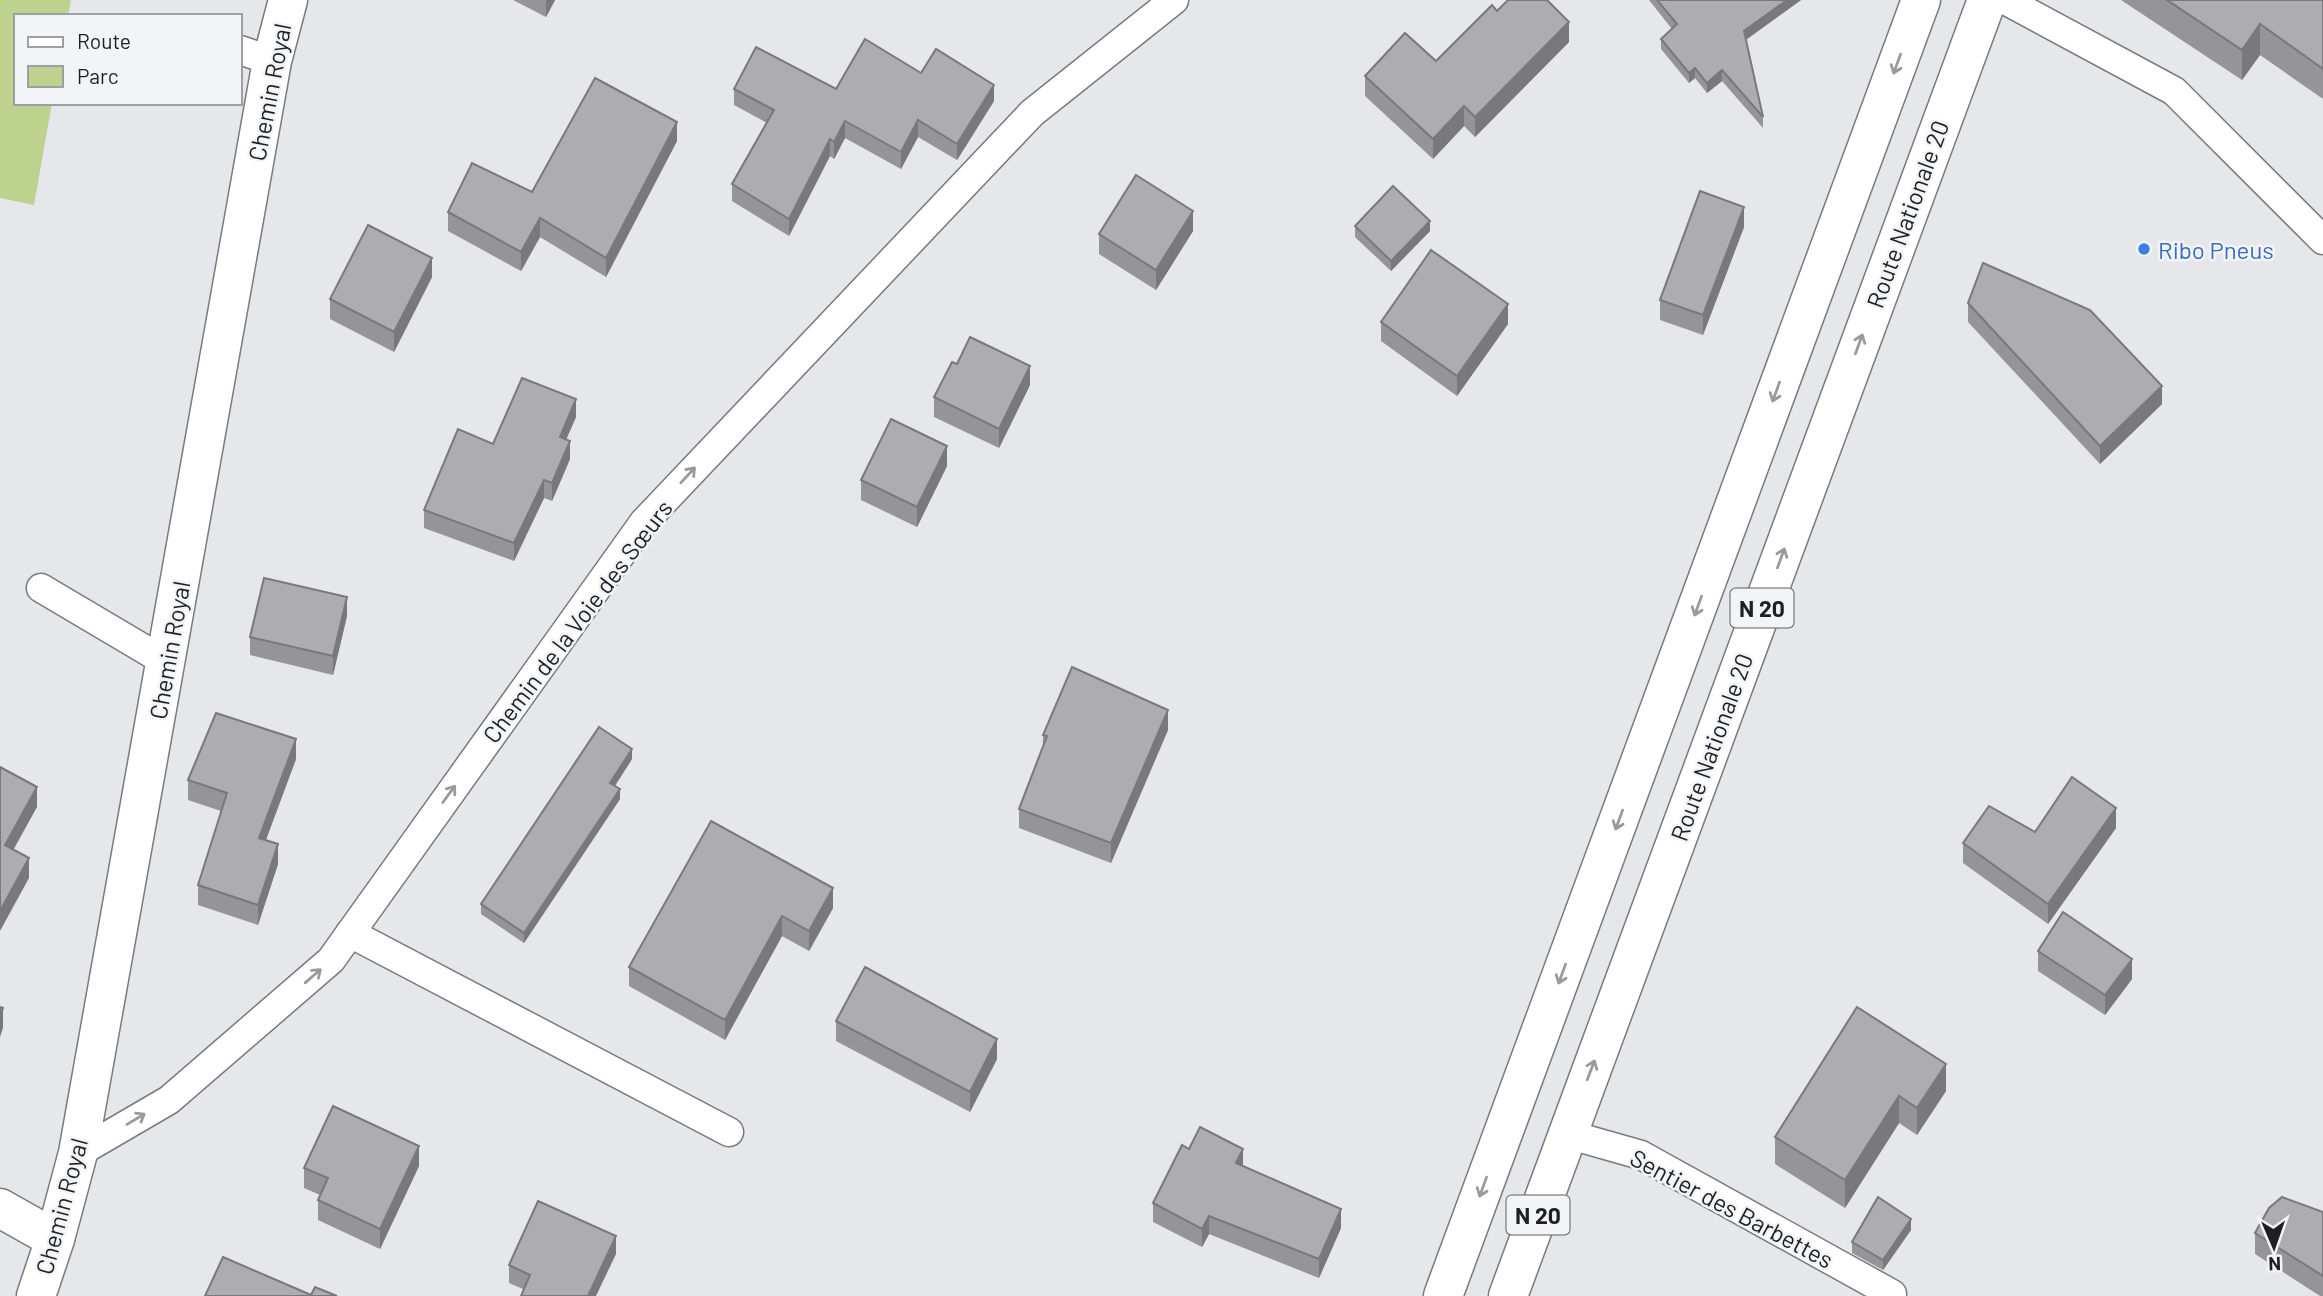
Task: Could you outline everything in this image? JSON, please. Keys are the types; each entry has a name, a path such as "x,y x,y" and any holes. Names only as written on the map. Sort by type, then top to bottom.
{"main road":[{"name":"Chemin Royal","path":"36,1296 55,1239 78,1153 166,662 256,56 288,0"},
{"name":"N 20","path":"1443,1296 1921,0"},
{"name":"Route Nationale 20","path":"1508,1296 1987,0"},
{"path":"0,1208 55,1239"}],"lane":[{"name":"Chemin de la Voie des Sœurs","path":"78,1153 169,1100 331,960 644,522 1032,113 1174,0"},
{"path":"2005,0 2174,91 2323,240"},
{"path":"41,588 166,662"},
{"path":"350,933 729,1132"},
{"name":"Sentier des Barbettes","path":"1567,1134 1640,1155 1892,1294"}],"green space":[{"path":"0,0 71,0 68,14 14,14 14,105 52,105 34,205 0,198"}],"building":[{"path":"1508,0 1547,0 1569,22 1475,117 1464,106 1433,139 1365,76 1405,33 1436,61 1492,5 1497,11"},
{"path":"1657,0 1787,0 1744,31 1763,117 1722,70 1707,83 1695,68 1689,73 1661,39 1677,24"},
{"path":"2167,0 2323,0 2323,69 2260,24 2242,50"},
{"path":"865,39 921,73 936,49 994,85 957,144 918,120 901,152 845,121 834,142 830,139 789,219 732,184 774,110 734,89 756,47 836,89"},
{"path":"595,78 677,122 606,258 540,218 521,252 448,212 472,163 532,192"},
{"path":"1136,175 1193,211 1156,270 1099,234"},
{"path":"1393,186 1430,221 1391,261 1355,226"},
{"path":"1700,191 1744,207 1703,315 1660,300"},
{"path":"368,225 432,258 394,332 330,299"},
{"path":"1431,250 1508,304 1457,376 1381,322"},
{"path":"1983,263 2090,310 2162,386 2100,446 1968,303"},
{"path":"970,337 1030,366 999,429 934,397 952,362 957,364"},
{"path":"522,378 576,399 560,437 570,441 552,483 544,480 514,543 424,510 458,429 493,444"},
{"path":"891,419 947,446 917,507 861,480"},
{"path":"264,578 347,597 333,656 250,637"},
{"path":"1072,667 1168,710 1111,843 1019,809 1047,736 1043,735"},
{"path":"216,713 296,739 259,838 278,844 258,905 198,885 227,793 188,780"},
{"path":"599,727 632,749 610,783 620,789 524,933 481,904"},
{"path":"0,767 37,787 5,845 29,858 0,911"},
{"path":"2072,777 2116,808 2048,904 1963,843 1989,806 2035,832"},
{"path":"711,821 833,888 809,931 782,916 725,1020 629,967"},
{"path":"2063,912 2132,959 2105,995 2038,951"},
{"path":"865,967 997,1039 970,1092 836,1021"},
{"path":"1857,1007 1946,1064 1917,1108 1899,1096 1845,1180 1775,1137"},
{"path":"333,1106 419,1146 380,1229 318,1200 328,1178 304,1168"},
{"path":"1200,1127 1243,1149 1236,1163 1341,1209 1319,1259 1209,1216 1202,1229 1153,1203 1182,1145 1189,1149"},
{"path":"1878,1197 1911,1219 1883,1260 1852,1242"},
{"path":"2282,1197 2323,1212 2323,1276 2255,1233 2269,1208"},
{"path":"538,1201 616,1236 588,1296 521,1296 530,1275 509,1265"},
{"path":"223,1257 311,1295 315,1287 337,1296 205,1296"}],"place":[{"name":"Ribo Pneus","path":"2144,249"}]}
